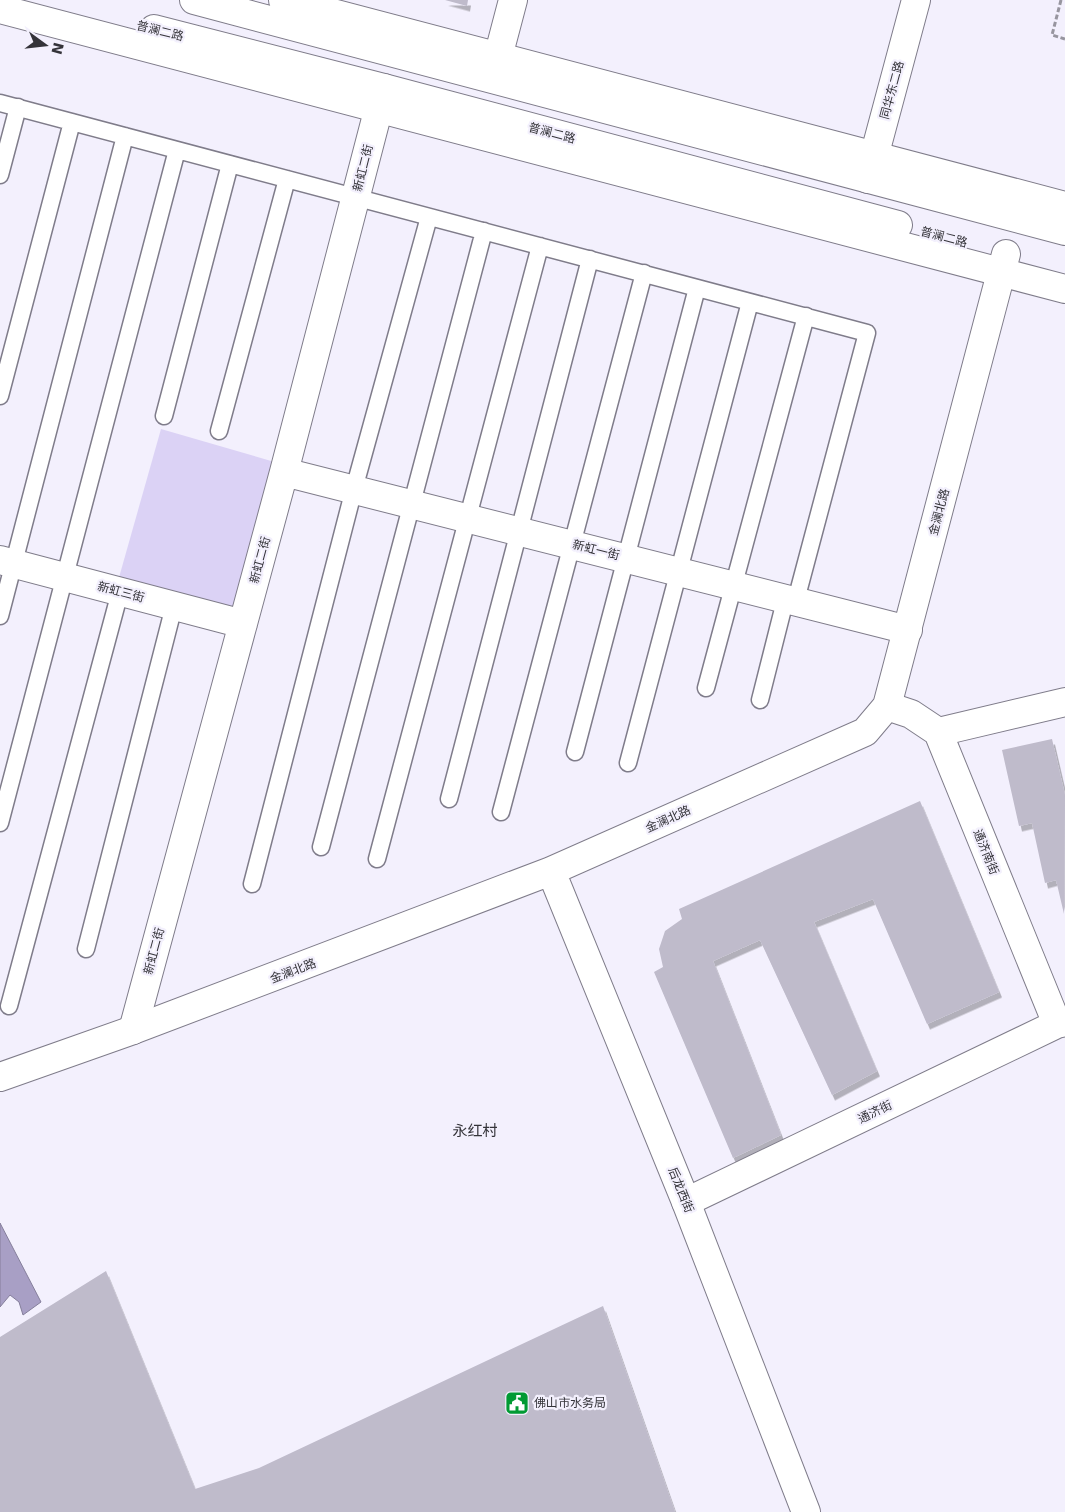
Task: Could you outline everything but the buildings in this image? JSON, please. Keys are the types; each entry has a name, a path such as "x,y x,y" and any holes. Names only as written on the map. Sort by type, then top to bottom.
{"street":[{"name":"普澜二路","path":"39,0 382,98 1004,263 1065,270"},
{"path":"194,0 871,167 1065,206"},
{"path":"282,0 498,57 871,167 1065,231"},
{"path":"498,57 513,0"},
{"name":"同华东二路","path":"871,167 916,0"},
{"path":"0,9 382,98"},
{"name":"新虹二街","path":"133,1030 284,472 382,98"},
{"path":"1004,263 1065,289"},
{"name":"金澜北路","path":"0,1077 133,1030 551,871 865,732 887,706 1004,263"},
{"name":"新虹一街","path":"284,472 679,570 908,630"},
{"name":"新虹三街","path":"7,562 243,624"},
{"path":"887,706 912,714 938,732 1065,702"},
{"name":"通济南街","path":"938,732 1061,1023"},
{"name":"后龙西街","path":"551,871 686,1202 806,1512"},
{"name":"通济街","path":"686,1202 1061,1023"}],"lane":[{"path":"0,103 867,333 760,700"},
{"path":"0,175 18,107"},
{"path":"0,396 72,122"},
{"path":"0,616 7,562 125,136"},
{"path":"0,823 178,150"},
{"path":"164,416 230,164"},
{"path":"219,431 287,179"},
{"path":"252,884 354,489 428,217"},
{"path":"321,847 484,231"},
{"path":"377,859 540,246"},
{"path":"449,799 590,259"},
{"path":"501,812 644,274"},
{"path":"575,752 697,288"},
{"path":"628,763 750,302"},
{"path":"706,688 806,316"},
{"path":"9,1006 120,592"},
{"path":"86,949 174,606"}],"path":[{"path":"1061,0 1052,35 1065,39"}],"shaded area":[{"path":"161,429 278,463 238,613 118,581"},
{"path":"0,1223 41,1302 23,1315 19,1302 10,1295 0,1307"}],"place":[{"name":"佛山市水务局","path":"517,1403"}],"district":[{"name":"永红村","path":"475,1131"}]}
